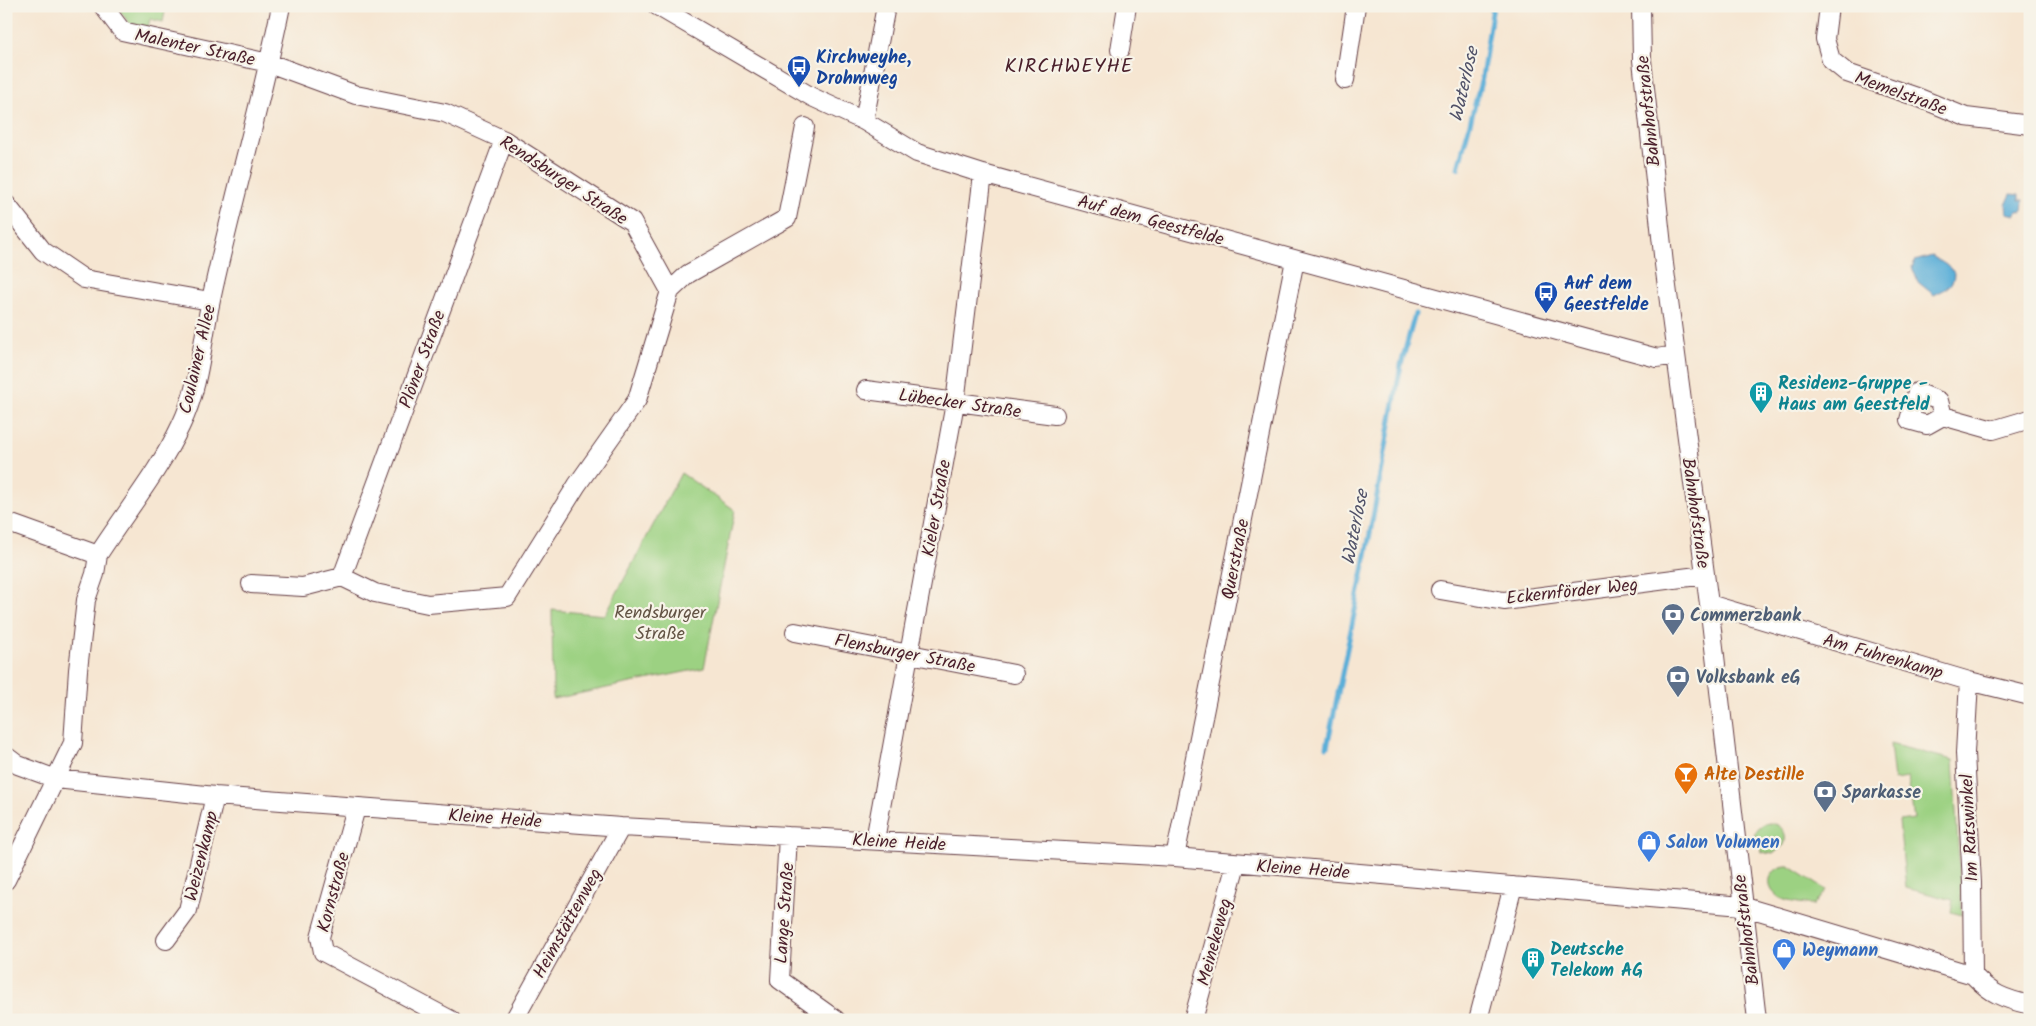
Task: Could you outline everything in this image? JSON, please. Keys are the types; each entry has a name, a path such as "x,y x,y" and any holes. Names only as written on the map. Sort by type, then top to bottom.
{"street":[{"name":"Malenter Straße","path":"103,6 122,31 269,63"},
{"name":"Coulainer Allee","path":"6,880 73,743 78,670 86,600 95,574 98,555 170,447 182,423 196,381 210,301 269,63 281,6"},
{"name":"Auf dem Geestfelde","path":"656,6 812,97 864,121 917,153 983,174 1657,358 1675,355"},
{"path":"864,121 886,6"},
{"path":"1120,50 1127,6"},
{"path":"1345,80 1356,6"},
{"name":"Bahnhofstraße","path":"1641,6 1642,60 1675,355 1709,604 1742,906 1757,1020"},
{"name":"Memelstraße","path":"1829,6 1825,39 1831,60 1847,73 1917,97 1966,117 2030,125"},
{"name":"Rendsburger Straße","path":"269,63 356,95 445,113 504,140 632,222 670,291"},
{"path":"251,584 303,587 342,577 375,593 428,604 507,597 576,485 637,400 670,291 688,274 787,218 805,127"},
{"name":"Plöner Straße","path":"342,577 504,140"},
{"name":"Kieler Straße","path":"875,840 955,404 983,174"},
{"path":"6,204 43,251 84,279 210,301"},
{"name":"Querstraße","path":"1175,858 1295,260"},
{"name":"Lübecker Straße","path":"866,390 955,404 1055,416"},
{"path":"1943,416 1993,430 2030,419"},
{"path":"6,522 98,555"},
{"name":"Eckernförder Weg","path":"1440,590 1504,601 1705,575"},
{"name":"Am Fuhrenkamp","path":"1709,604 1969,681 2030,696"},
{"name":"Flensburger Straße","path":"795,632 1014,674"},
{"name":"Im Ratswinkel","path":"1969,681 1965,753 1972,883 1973,975"},
{"name":"Kleine Heide","path":"6,756 18,765 56,779 215,796 621,827 1175,858 1742,906"},
{"name":"Weizenkamp","path":"166,940 188,910 215,796"},
{"name":"Kornstraße","path":"356,808 320,937 323,952 451,1020"},
{"name":"Heimstättenweg","path":"514,1020 621,827"},
{"name":"Lange Straße","path":"788,836 780,980 836,1020"},
{"name":"Meinekeweg","path":"1193,1020 1236,864"},
{"path":"1478,1020 1513,886"},
{"path":"1742,906 1973,975 1987,989 2006,999 2030,1005"}],"green space":[{"path":"116,6 166,6 163,22 150,19 148,28 130,24"},
{"name":"Rendsburger Straße","path":"681,473 735,510 704,668 553,699 552,610 605,615"},
{"path":"1890,744 1953,760 1962,915 1951,912 1953,900 1906,888 1899,821 1914,819 1908,778 1894,780"},
{"path":"1769,823 1781,827 1785,837 1784,845 1773,854 1761,852 1760,846 1755,846 1754,842 1756,831 1761,826"},
{"path":"1789,866 1826,890 1814,905 1784,900 1779,898 1772,890 1770,885 1771,876 1778,868"}],"water":[{"path":"2011,194 2019,195 2019,200 2023,200 2022,212 2017,211 2016,215 2007,213 2006,205"},
{"path":"1932,256 1951,268 1954,273 1950,284 1934,295 1918,282 1912,267 1915,261"}],"waterway":[{"name":"Waterlose","path":"1458,168 1482,78 1493,6"},
{"name":"Waterlose","path":"1327,747 1364,566 1401,365 1415,314"}],"place":[{"name":"Kirchweyhe, Drohmweg","path":"799,88"},
{"name":"Auf dem Geestfelde","path":"1546,314"},
{"name":"Residenz-Gruppe - Haus am Geestfeld","path":"1761,414"},
{"name":"Commerzbank","path":"1673,636"},
{"name":"Volksbank eG","path":"1678,698"},
{"name":"Alte Destille","path":"1686,795"},
{"name":"Sparkasse","path":"1825,813"},
{"name":"Salon Volumen","path":"1649,863"},
{"name":"Weymann","path":"1784,971"},
{"name":"Deutsche Telekom AG","path":"1533,980"}],"district":[{"name":"KIRCHWEYHE","path":"1069,65"}]}
